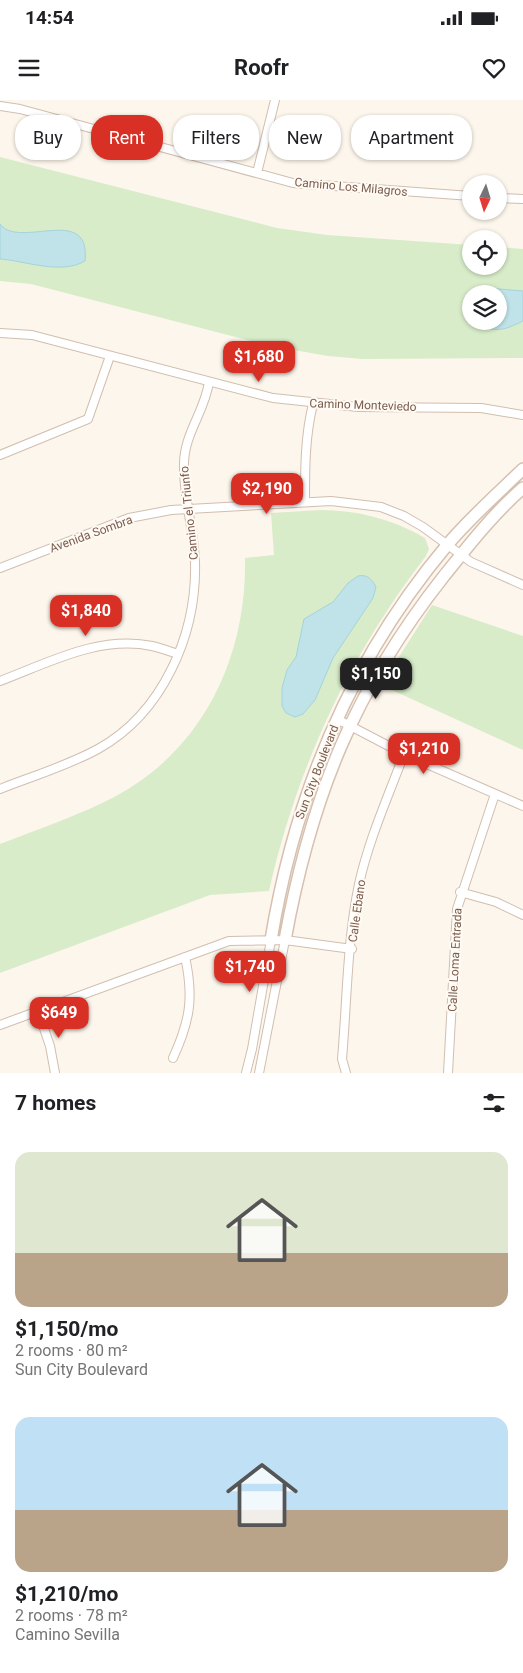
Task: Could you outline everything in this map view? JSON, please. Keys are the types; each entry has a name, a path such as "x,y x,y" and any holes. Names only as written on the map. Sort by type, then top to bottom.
{"street":[{"path":"257,173 275,100"},
{"name":"Camino Los Milagros","path":"0,106 20,109 293,183 462,195"},
{"path":"508,198 523,199"},
{"name":"Camino Monteviedo","path":"0,333 32,335 273,398 313,404 358,407 481,408 523,415"},
{"path":"0,455 88,419 110,356"},
{"name":"Camino el Triunfo","path":"0,789 100,748 124,730 145,710 162,686 178,654 190,613 194,582 193,540 184,478 185,450 208,393 209,382"},
{"path":"305,502 305,462 308,424 313,404"},
{"name":"Sun City Boulevard","path":"246,1073 291,840 313,777 337,719 368,658 406,599 448,545 523,469"},
{"name":"Sun City Boulevard","path":"259,1073 304,849 319,800 357,707 417,610 475,536 523,488"},
{"name":"Avenida Sombra","path":"0,568 129,518 188,509 331,501 381,508 423,527 460,555 491,572 523,584"},
{"path":"0,681 82,650 107,645 152,646 178,654"},
{"path":"337,719 404,754 523,806"},
{"name":"Calle Ebano","path":"346,1073 342,1059 356,902 369,850 404,754"},
{"name":"Calle Loma Entrada","path":"448,1073 457,909 460,892 494,794"},
{"path":"460,892 496,902 523,915"},
{"path":"0,1025 229,940 285,940 352,949"},
{"path":"173,1058 186,1030 189,1013 190,981 185,957"},
{"path":"38,1011 50,1046 55,1073"}],"green space":[{"path":"0,157 277,228 327,235 462,244 462,275 507,275 507,248 523,249 523,358 363,359 328,356 271,346 31,284 0,281"},
{"path":"320,510 361,514 387,521 425,538 429,549 373,633 329,714 295,800 269,891 210,895 0,973 0,844 74,816 116,796 147,776 174,752 196,725 215,695 229,663 238,629 244,594 245,558 274,555 271,513"},
{"path":"432,605 523,636 523,750 381,685"}],"water":[{"path":"0,224 9,231 22,233 52,230 77,234 84,244 85,261 76,265 54,267 0,259"},
{"path":"507,290 523,291 523,321 507,328"},
{"path":"358,576 367,576 373,582 376,587 373,598 333,658 315,700 303,714 295,717 286,713 282,706 282,688 287,670 296,657 304,619 333,602 348,583"}]}
